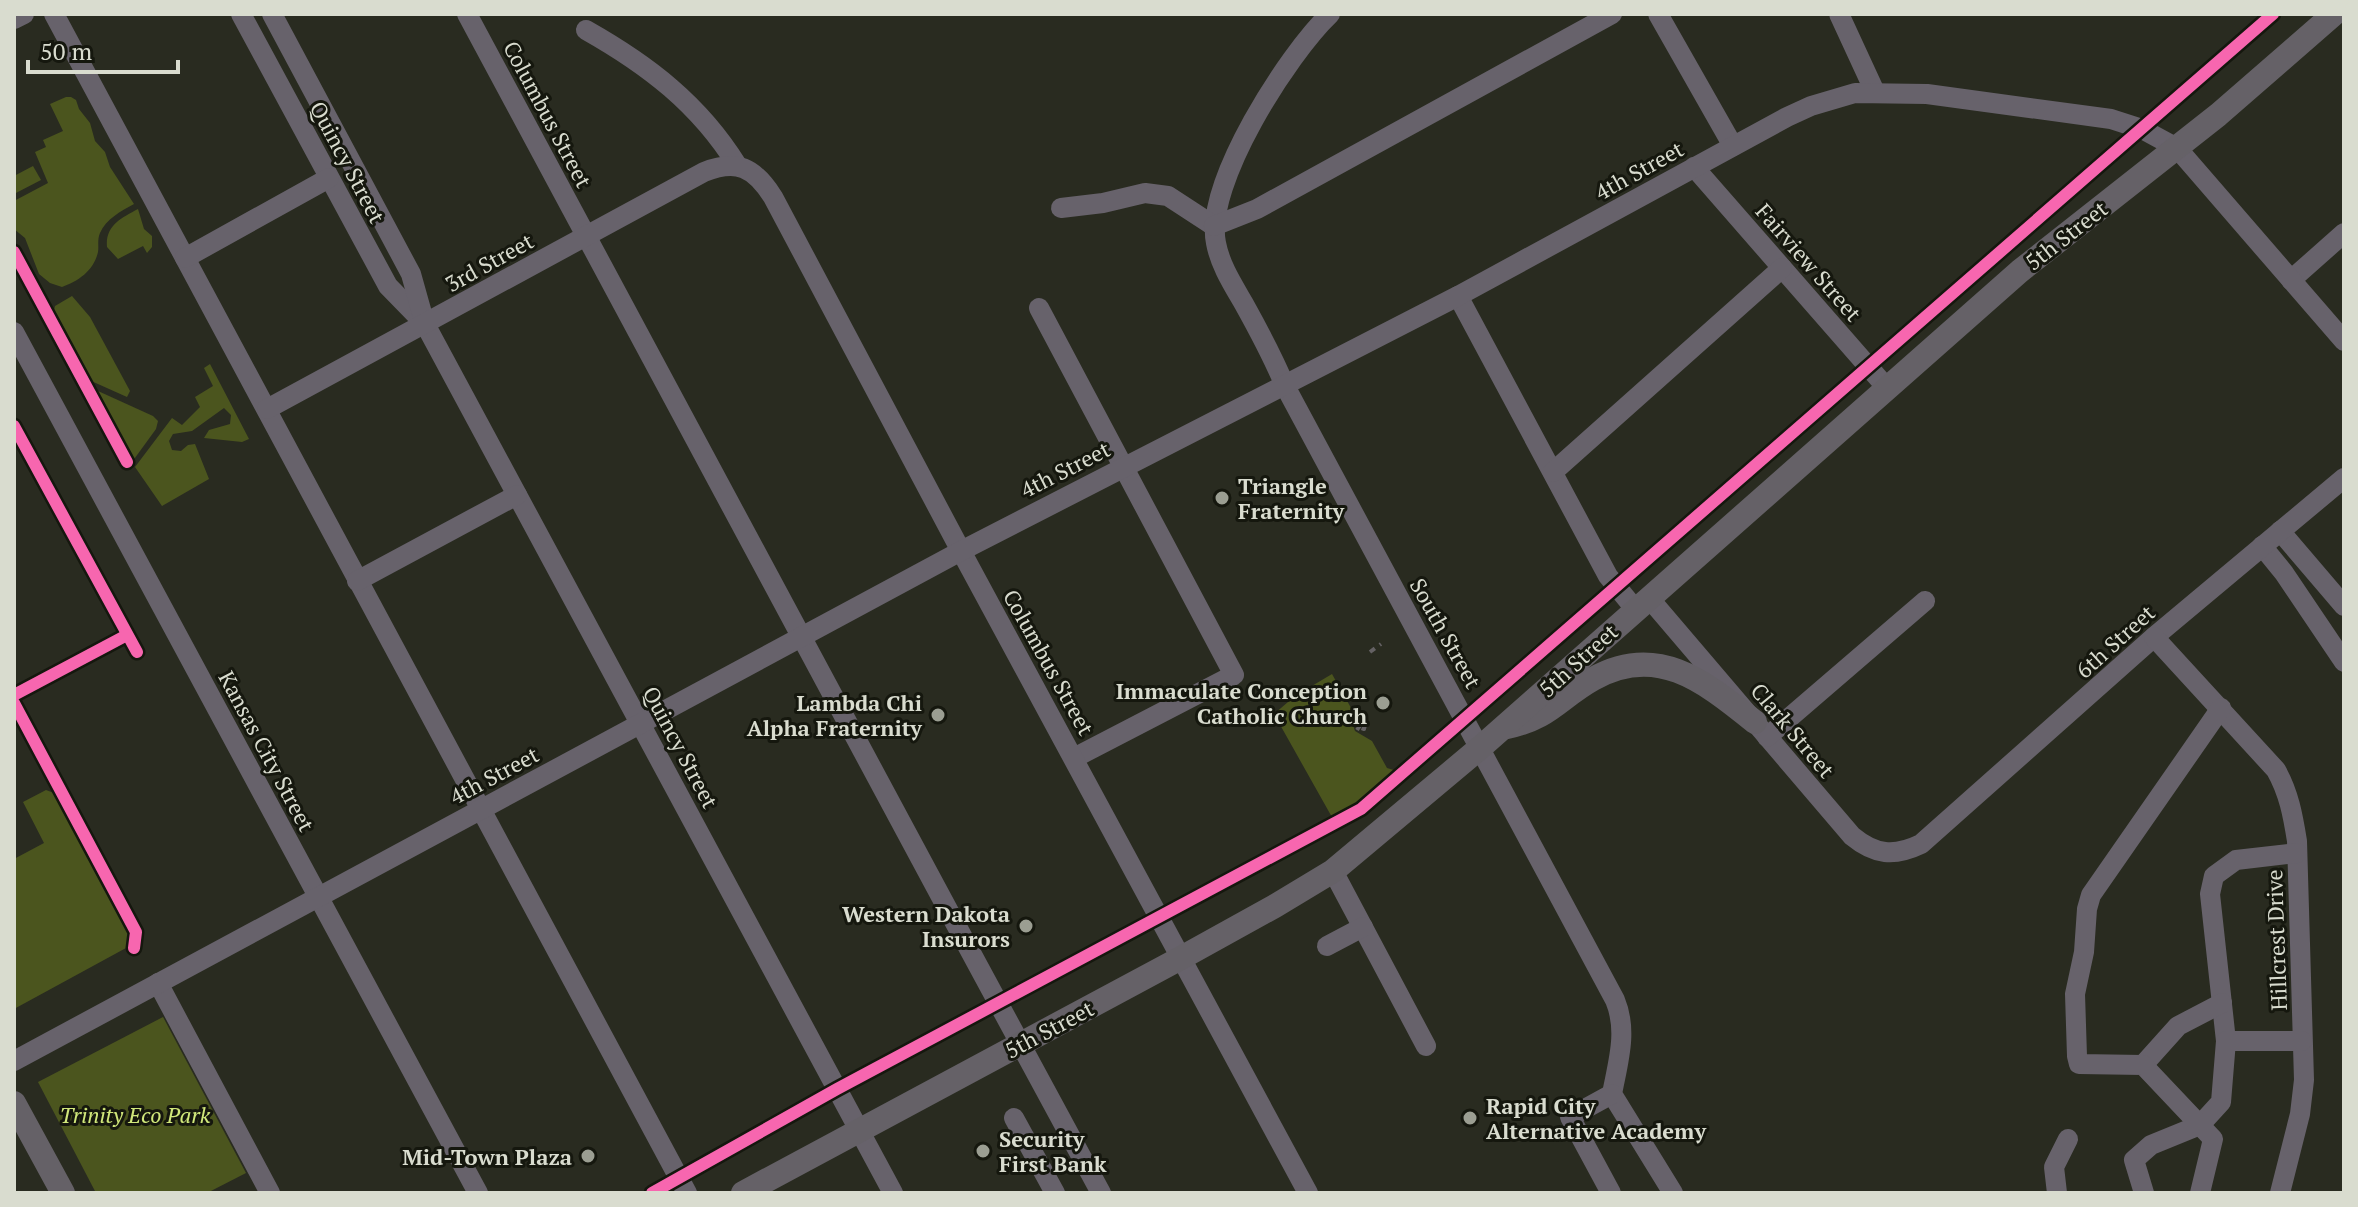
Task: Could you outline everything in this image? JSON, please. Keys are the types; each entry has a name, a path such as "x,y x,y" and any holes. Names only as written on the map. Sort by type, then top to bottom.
{"main road":[{"name":"5th Street","path":"743,1193 1181,958 1333,871 1481,747 2043,252 2177,148 2334,14"},
{"path":"1501,728 1528,723 1546,714 1593,679 1620,668 1662,666 1684,672 1706,684 1761,729"},
{"path":"14,1103 63,1193"}],"street":[{"path":"14,19 24,14"},
{"path":"54,14 687,1193"},
{"name":"Quincy Street","path":"241,14 388,286 425,324"},
{"name":"Quincy Street","path":"272,14 411,274 425,324 893,1193"},
{"name":"Columbus Street","path":"467,14 1101,1193"},
{"path":"1214,226 1226,182 1250,127 1276,81 1330,14"},
{"path":"1214,226 1257,209 1612,14"},
{"path":"1658,14 1733,146"},
{"path":"1839,14 1875,92"},
{"name":"Columbus Street","path":"586,30 647,67 675,89 715,132 737,165 754,175 773,197 1308,1193"},
{"name":"4th Street","path":"14,1061 961,551 1458,296 1811,106 1855,93 1927,94 2111,119 2142,129 2177,148"},
{"path":"2177,148 2344,341"},
{"name":"3rd Street","path":"267,409 704,172 737,165"},
{"name":"Fairview Street","path":"1694,167 1887,388"},
{"path":"185,258 329,178"},
{"path":"1061,208 1103,203 1145,193 1168,196 1214,226"},
{"name":"South Street","path":"1214,226 1216,245 1224,268 1622,1017 1612,1094"},
{"path":"2291,280 2344,233"},
{"path":"1553,472 1782,268"},
{"name":"Clark Street","path":"1458,296 1608,576 1642,603 1761,729 1852,836 1879,853 1897,854 1921,844"},
{"path":"1039,308 1234,675 1074,758"},
{"name":"Kansas City Street","path":"14,332 478,1193"},
{"name":"6th Street","path":"1921,844 2154,637 2344,478"},
{"path":"357,581 517,495"},
{"path":"2280,531 2344,606"},
{"path":"2262,546 2344,662"},
{"path":"1761,729 1925,601"},
{"name":"Hillcrest Drive","path":"2154,637 2276,770 2291,806 2297,853 2304,1080 2300,1114 2280,1193"},
{"path":"2200,1193 2213,1139 2143,1065 2079,1064 2075,994 2091,895 2221,708"},
{"path":"2144,1193 2134,1160 2151,1145 2200,1125 2221,1102 2226,1041 2210,894 2214,876 2236,860 2297,853"},
{"path":"1333,871 1426,1046"},
{"path":"1327,946 1363,927"},
{"path":"158,983 270,1193"},
{"path":"2143,1065 2178,1026 2222,1003"},
{"path":"2226,1041 2302,1041"},
{"path":"1611,1193 1570,1117 1612,1094 1673,1193"},
{"path":"1014,1118 1055,1193"},
{"path":"2057,1193 2054,1167 2068,1139"}],"path":[{"path":"1370,652 1381,644"}],"green space":[{"path":"66,97 76,100 90,123 95,141 105,152 110,167 134,204 114,216 103,228 96,258 89,269 74,282 62,287 50,283 39,274 25,238 14,229 14,201 48,183 35,152 46,147 43,140 63,131 50,104"},
{"path":"33,166 41,180 14,194 14,176"},
{"path":"138,209 144,229 152,236 152,247 147,253 143,246 118,259 107,247 111,228"},
{"path":"72,296 90,317 130,391 127,397 89,380 53,315 55,306"},
{"path":"210,364 249,439 242,442 204,438 209,430 230,424 231,415 224,408 192,431 173,434 169,441 172,450 181,451 195,444 209,479 162,506 135,467 172,418 182,425 200,407 195,397 213,386 204,368"},
{"path":"98,391 158,421 156,429 132,462 96,395"},
{"path":"1332,674 1355,715 1355,731 1372,741 1387,768 1397,771 1364,800 1333,819 1274,714 1295,696"},
{"path":"46,790 54,793 130,935 126,948 14,1009 14,859 44,843 23,802"},
{"name":"Trinity Eco Park","path":"163,1017 246,1173 207,1193 96,1193 38,1082"}],"cycle path":[{"path":"652,1193 837,1089 1361,809 2273,14"},
{"path":"14,252 127,462"},
{"path":"14,426 137,652"},
{"path":"14,695 127,635"},
{"path":"14,703 136,932 134,948"}],"place":[{"name":"Triangle Fraternity","path":"1222,498"},
{"name":"Immaculate Conception Catholic Church","path":"1383,703"},
{"name":"Lambda Chi Alpha Fraternity","path":"938,715"},
{"name":"Western Dakota Insurors","path":"1026,926"},
{"name":"Rapid City Alternative Academy","path":"1470,1118"},
{"name":"Security First Bank","path":"983,1151"},
{"name":"Mid-Town Plaza","path":"588,1156"}]}
